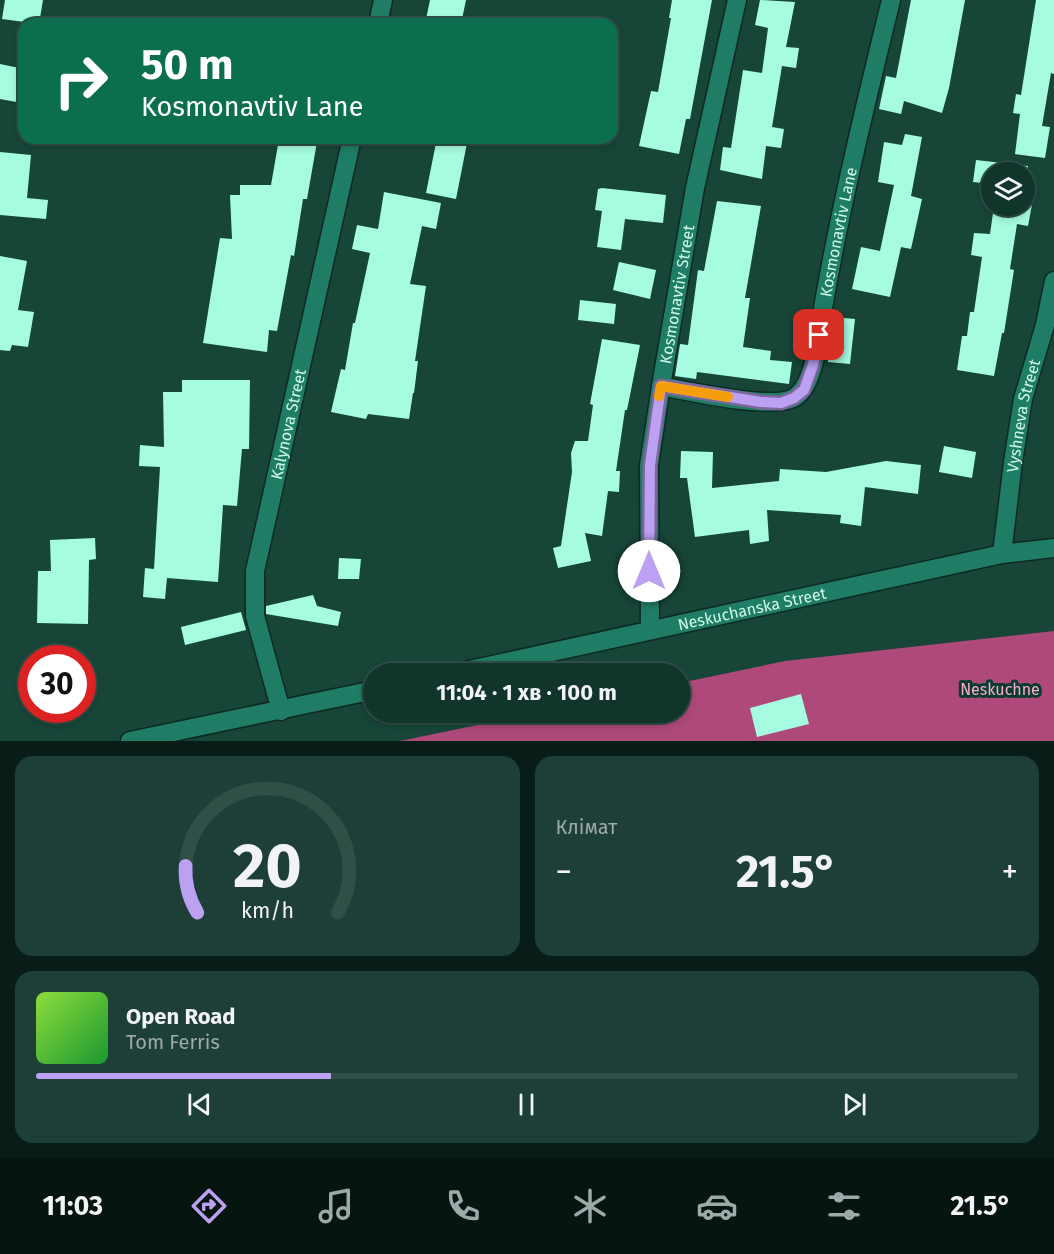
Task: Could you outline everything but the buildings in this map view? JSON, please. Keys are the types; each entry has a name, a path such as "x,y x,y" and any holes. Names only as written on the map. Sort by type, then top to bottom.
{"street":[{"path":"379,18 383,0"},
{"name":"Kosmonavtiv Street","path":"650,630 650,465 661,386 695,188 737,0"},
{"name":"Kosmonavtiv Lane","path":"661,386 761,402 781,403 794,398 804,390 813,365 831,264 891,0"},
{"name":"Kalynova Street","path":"281,711 255,616 255,571 351,144"},
{"name":"Vyshneva Street","path":"1002,554 1023,399 1046,325 1054,281"},
{"name":"Neskuchanska Street","path":"501,663 1002,554 1054,548"},
{"path":"130,741 363,692"}],"green space":[{"name":"Neskuchne","path":"1054,631 1054,741 400,741 487,723 690,723 690,681 785,661"}],"slow traffic":[{"path":"659,396 661,386 728,397"}],"route":[{"path":"649,571 650,465 661,386 761,402 781,403 794,398 804,390 813,365 819,335"}]}
